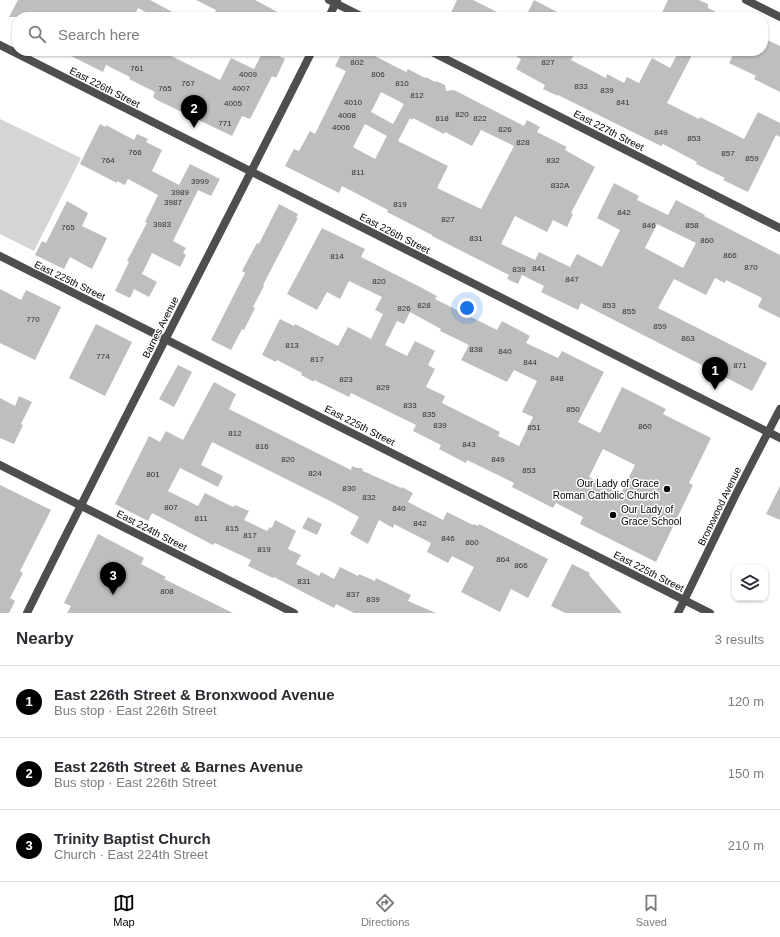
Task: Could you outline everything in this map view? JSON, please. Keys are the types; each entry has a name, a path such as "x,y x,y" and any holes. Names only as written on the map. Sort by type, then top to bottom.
{"street":[{"path":"746,0 780,17"},
{"path":"331,12 334,1 353,12"},
{"name":"East 226th Street","path":"0,46 12,52"},
{"name":"East 226th Street","path":"20,56 780,438"},
{"name":"Barnes Avenue","path":"27,613 80,505 252,172 310,56"},
{"name":"East 227th Street","path":"440,56 780,228"},
{"name":"East 225th Street","path":"0,256 710,613"},
{"name":"Bronxwood Avenue","path":"678,613 736,494 780,409"},
{"name":"East 224th Street","path":"0,465 294,613"}],"shaded area":[{"path":"0,119 81,158 34,251 0,234"}],"building":[{"path":"18,0 150,0 173,12 146,12 138,8 136,12 12,12 12,17 9,17"},
{"path":"196,0 255,0 278,12 215,12 216,10"},
{"path":"457,0 473,0 497,12 451,12"},
{"path":"534,0 557,12 528,12"},
{"path":"668,0 699,0 708,4 708,8 716,12 662,12"},
{"path":"768,40 780,46 780,92 754,79 756,76 729,63 732,56 768,56"},
{"path":"71,56 171,56 220,80 231,58 254,69 260,56 279,56 285,59 276,78 272,76 250,119 242,116 232,136 157,100 153,97 155,92 106,65 103,72"},
{"path":"340,56 375,56 406,72 408,69 425,78 426,77 445,85 446,91 454,90 524,126 527,120 540,127 537,132 567,147 565,150 595,167 571,213 573,214 567,227 553,220 547,232 515,216 501,244 535,260 539,252 570,267 577,254 602,267 620,230 597,218 614,183 639,196 637,200 668,215 676,200 780,255 780,318 758,307 762,298 726,280 725,283 715,278 706,295 674,279 658,308 767,363 752,391 581,303 578,310 541,292 544,286 522,275 518,284 507,279 509,275 432,236 387,212 388,210 342,186 339,193 285,166 294,149 299,151 310,131 315,134 346,71 335,66","holes":["381,92 404,104 393,124 371,112","410,118 412,120 413,118 444,134 445,132 472,146 481,130 514,146 481,209 437,188 448,166 398,141","365,124 387,136 375,159 353,147","657,224 696,243 683,268 645,248"]},
{"path":"516,56 573,56 571,60 606,78 607,74 624,83 627,77 639,83 652,58 670,68 676,56 691,56 667,103 699,119 700,117 744,139 758,112 780,123 780,137 776,135 748,192 723,180 725,178 696,164 697,162 663,144 661,146 543,89 545,85 516,69 521,59"},
{"path":"100,124 105,127 106,125 134,140 137,134 148,139 146,142 162,150 152,171 179,185 190,164 220,179 211,196 198,190 173,241 186,248 183,253 186,255 180,267 152,253 142,274 157,282 149,297 134,289 130,298 115,291 129,262 127,261 147,223 145,222 158,195 128,179 125,185 117,181 117,183 80,164"},
{"path":"67,201 88,213 82,226 107,238 92,269 70,257 64,269 35,255 42,241 46,243"},
{"path":"279,204 298,214 296,218 298,218 263,285 264,286 253,307 255,308 244,330 242,329 231,350 211,340 245,273 242,271 257,243 259,244"},
{"path":"322,228 365,249 361,257 437,296 435,299 497,330 502,321 530,336 526,343 558,358 562,351 604,372 578,422 600,433 622,387 666,409 663,414 711,438 689,483 693,485 656,562 580,524 583,517 556,503 553,508 512,487 514,483 467,460 466,463 439,449 441,445 413,431 416,425 351,393 349,397 314,380 314,382 301,375 302,373 277,360 276,362 262,355 280,319 294,326 295,324 338,346 348,327 371,339 383,314 375,310 382,297 349,281 340,299 327,292 317,310 287,294","holes":["410,312 441,329 440,331 469,345 461,360 507,382 514,370 537,381 522,412 533,417 519,446 498,436 500,432 442,403 445,396 426,387 435,369 428,365 435,351 415,341 407,356 385,345 397,321 404,324","603,449 635,465 621,493 589,477"]},
{"path":"0,289 21,300 26,290 61,307 35,360 0,343"},
{"path":"96,324 132,342 105,396 69,378"},
{"path":"178,365 192,372 174,407 159,399"},
{"path":"214,382 236,394 229,409 351,470 352,466 362,468 363,471 401,488 402,487 413,493 408,502 443,520 447,512 473,525 478,526 479,524 548,559 528,598 511,589 500,612 461,592 474,567 452,556 448,563 427,552 431,543 394,524 393,528 379,520 368,544 350,534 359,517 212,442 201,465 223,476 218,487 180,468 168,491 198,506 205,493 233,507 235,505 249,511 244,520 267,531 270,527 272,528 275,520 296,531 288,549 301,555 296,564 319,576 321,572 334,579 340,567 358,576 359,574 375,581 376,578 411,595 408,601 436,613 354,613 336,604 334,608 274,577 273,578 248,566 251,560 215,543 213,545 152,513 148,521 115,504 149,436 160,442 166,431 183,440"},
{"path":"19,396 32,402 21,424 23,425 14,444 0,438 0,398 15,406"},
{"path":"0,485 51,510 20,571 23,573 10,598 15,601 9,613 0,613"},
{"path":"780,486 780,520 766,514"},
{"path":"308,517 322,524 317,535 302,528"},
{"path":"98,534 144,558 141,564 166,577 164,579 233,613 67,613 71,606 64,603"},
{"path":"572,564 590,573 589,575 622,613 565,613 551,606"}],"place":[{"name":"East 226th Street & Barnes Avenue","path":"194,128"},
{"name":"East 226th Street & Bronxwood Avenue","path":"715,390"},
{"name":"Our Lady of Grace Roman Catholic Church","path":"667,489"},
{"name":"Our Lady of Grace School","path":"613,515"},
{"name":"Trinity Baptist Church","path":"113,595"}]}
